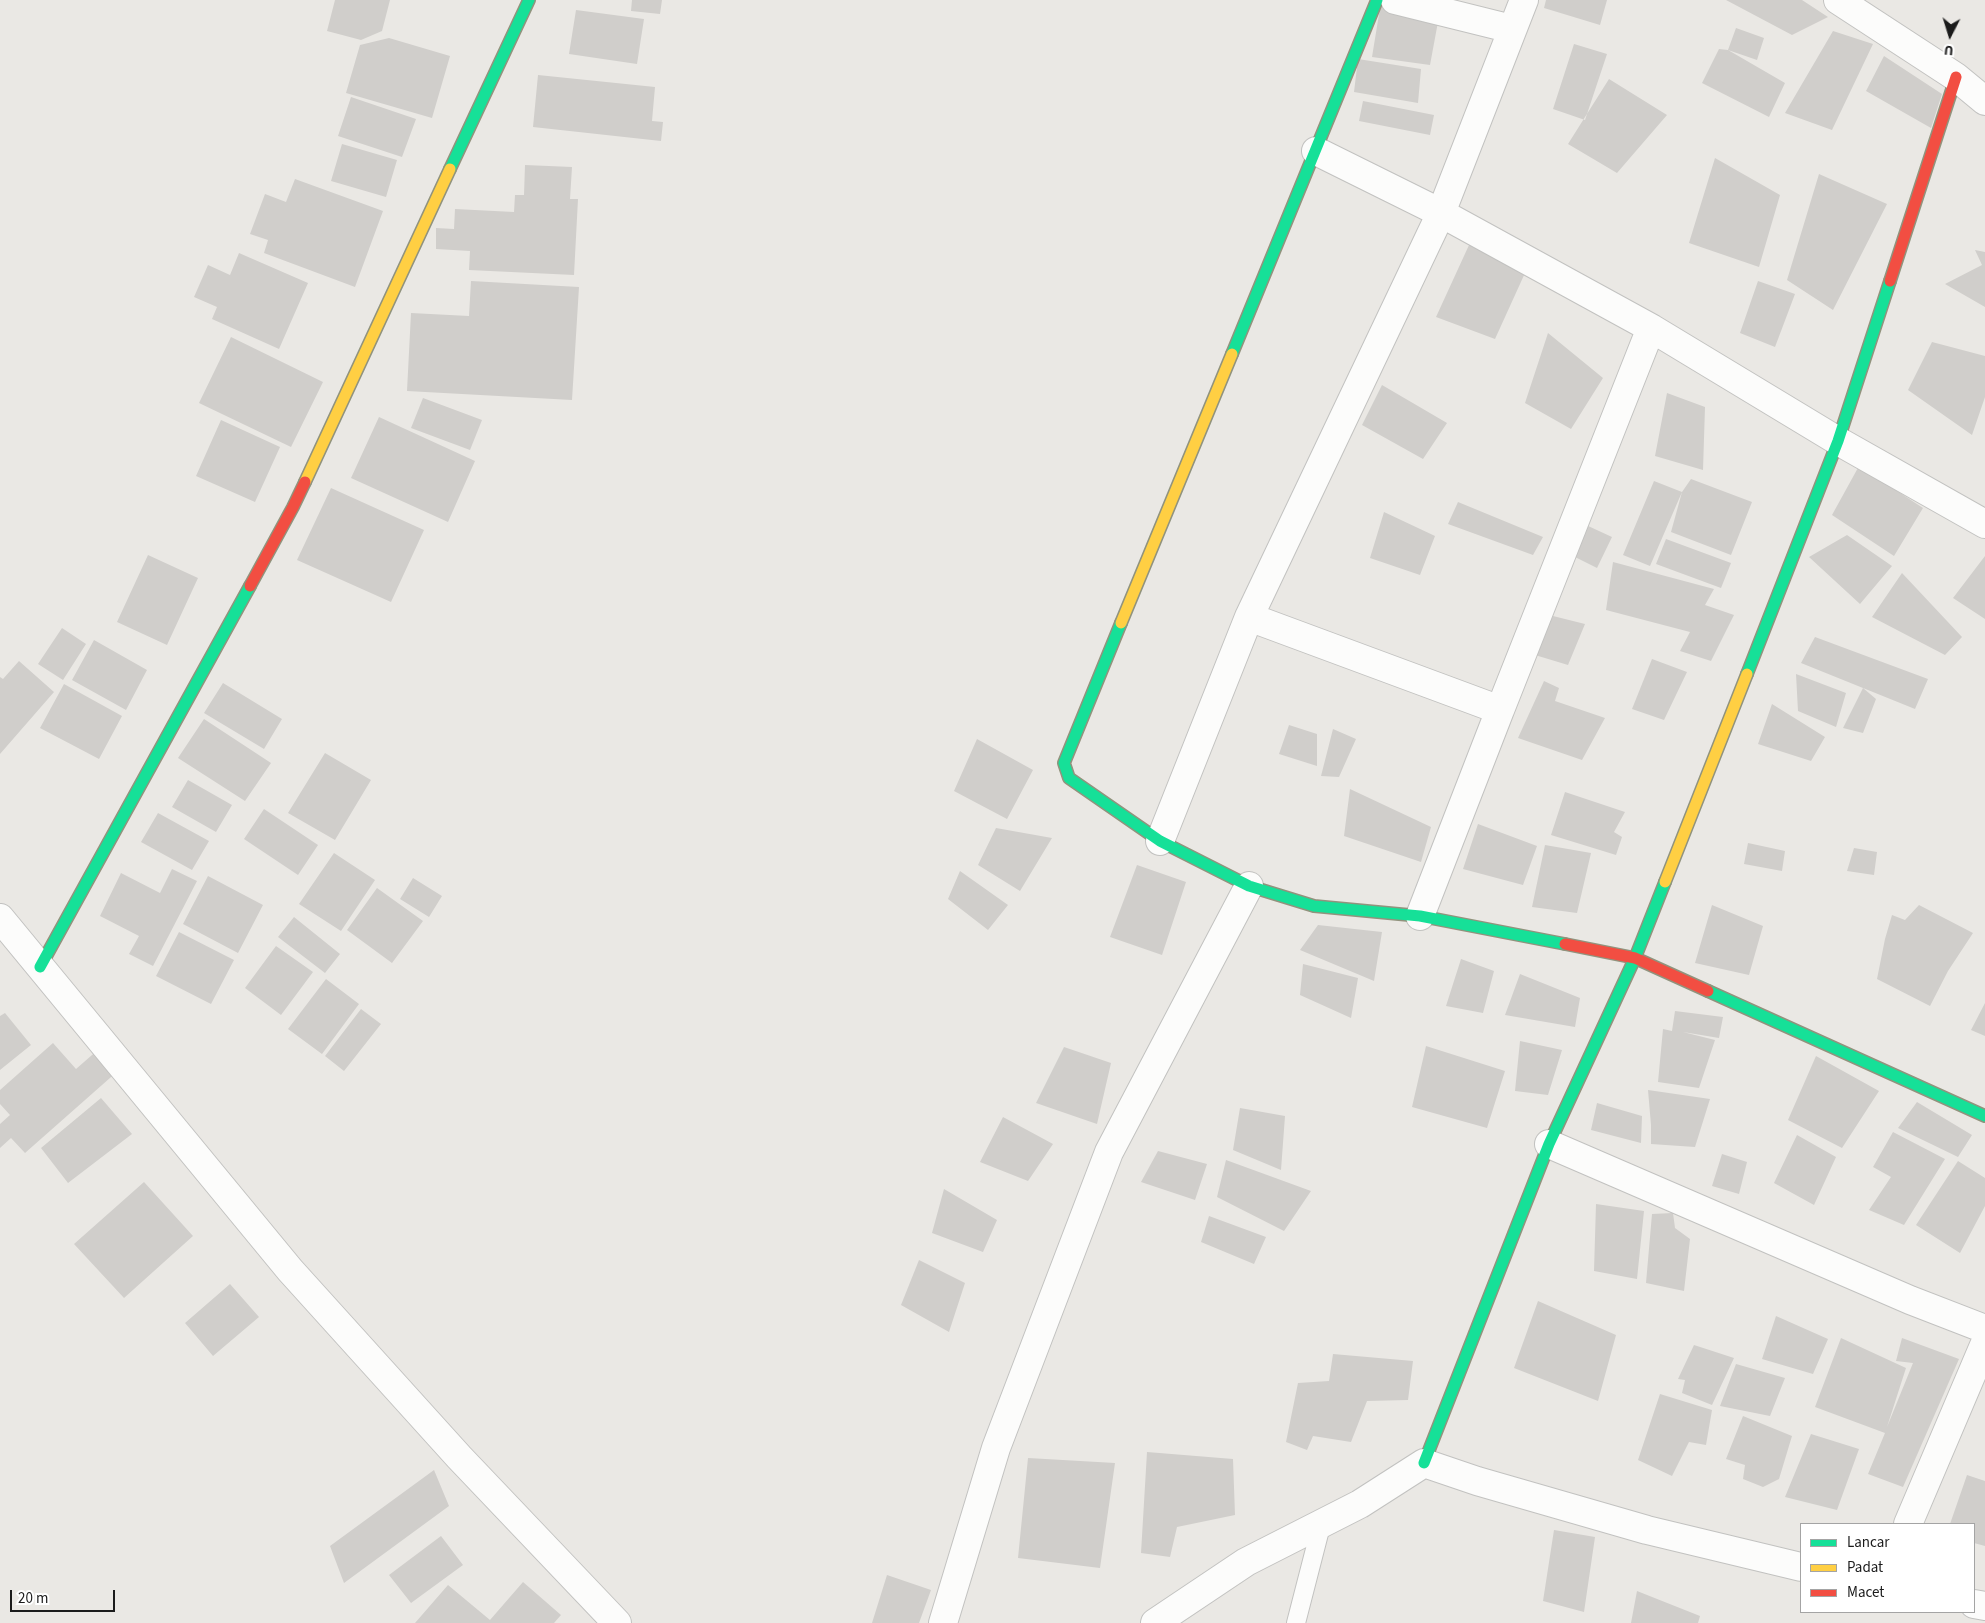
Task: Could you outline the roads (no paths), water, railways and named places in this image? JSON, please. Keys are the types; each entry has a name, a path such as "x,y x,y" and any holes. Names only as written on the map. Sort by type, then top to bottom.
{"street":[{"path":"40,967 292,507 529,0"},
{"path":"1378,0 1064,763 1069,778 1160,841 1249,886 1314,906 1420,916 1635,958 1985,1116"},
{"path":"1395,0 1512,29"},
{"path":"1160,841 1249,617 1441,214 1524,0"},
{"path":"1838,0 1956,77 1985,102"},
{"path":"1155,1623 1246,1562 1360,1504 1424,1463 1550,1144 1635,958 1838,441 1956,77"},
{"path":"1316,151 1441,214 1651,328 1838,441 1985,524"},
{"path":"1420,916 1651,328"},
{"path":"1249,617 1500,710"},
{"path":"943,1623 996,1448 1109,1152 1249,886"},
{"path":"0,918 290,1270 459,1457 617,1623"},
{"path":"1550,1144 1910,1300 1985,1329"},
{"path":"1908,1523 1985,1343"},
{"path":"1424,1463 1477,1481 1647,1530 1800,1567"}],"lane":[{"path":"1296,1623 1322,1522"}]}
